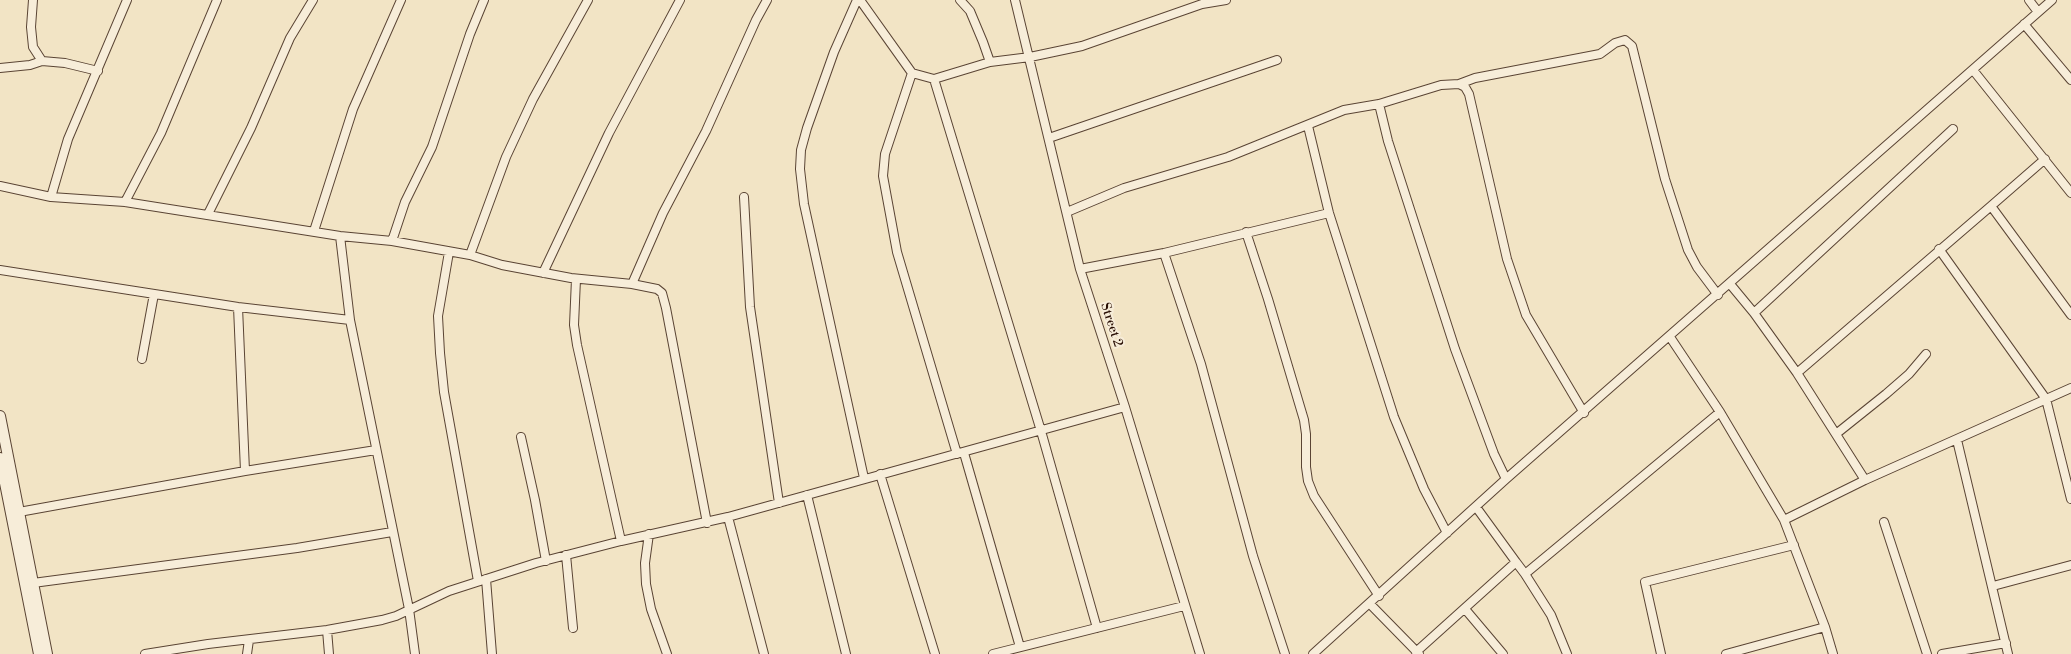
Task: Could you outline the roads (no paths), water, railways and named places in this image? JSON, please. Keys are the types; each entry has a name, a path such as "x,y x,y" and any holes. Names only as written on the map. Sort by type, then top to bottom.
{"street":[{"path":"33,0 31,27 33,47 42,61"},
{"path":"51,196 68,139 127,0"},
{"path":"125,202 161,133 217,0"},
{"path":"208,214 251,128 290,38 312,0"},
{"path":"314,231 352,109 401,0"},
{"path":"392,241 405,202 432,147 470,34 484,0"},
{"path":"470,255 506,156 533,99 588,0"},
{"path":"543,273 608,133 680,0"},
{"path":"632,284 662,213 706,131 756,20 768,0"},
{"path":"857,0 834,52 807,128 801,150 800,170 806,216 864,478"},
{"path":"860,0 912,73 934,79 990,62 1030,57 1082,46 1202,4 1226,0"},
{"path":"960,0 970,12 984,42 990,62"},
{"name":"Street 2","path":"1015,0 1080,269 1125,407 1184,606 1200,654"},
{"path":"2029,0 2038,12"},
{"path":"1313,654 1379,596 1506,479 1584,413 2052,0"},
{"path":"2024,24 2071,80"},
{"path":"1067,212 1124,188 1228,157 1308,126 1344,110 1379,104 1441,85 1459,84 1475,78 1600,54 1614,43 1625,40 1632,46 1665,179 1688,250 1697,267 1718,295"},
{"path":"1049,138 1277,60"},
{"path":"0,68 30,65 42,61 65,63 98,71"},
{"path":"1973,70 2071,193"},
{"path":"912,73 885,154 884,176 897,252 1020,646"},
{"path":"934,79 1041,431 1097,628"},
{"path":"1459,84 1465,87 1469,94 1507,259 1526,315 1584,413"},
{"path":"1379,104 1388,141 1455,349 1494,454 1506,479"},
{"path":"1308,126 1329,213 1394,417 1424,489 1447,533"},
{"path":"1754,312 1952,129"},
{"path":"1797,373 2045,159"},
{"path":"0,186 51,196 125,202 340,236 392,241 470,255 502,264 576,279 632,284 656,289 664,298 706,523"},
{"path":"744,197 750,307 779,503"},
{"path":"1991,206 2071,315"},
{"path":"1080,269 1164,252 1329,213"},
{"path":"1246,232 1301,406 1306,430 1306,467 1308,481 1314,496 1379,596"},
{"path":"340,236 350,320 392,532 409,609 415,654"},
{"path":"1939,249 2046,399 2071,499"},
{"path":"449,252 438,316 444,392 482,580 492,654"},
{"path":"1164,252 1201,364 1253,556 1285,654"},
{"path":"0,270 238,307 350,320"},
{"path":"576,279 574,314 577,345 621,540"},
{"path":"1730,284 1754,312 1797,373 1865,480"},
{"path":"142,359 154,294"},
{"path":"238,307 245,471"},
{"path":"1670,337 1720,412 1784,520 1825,627 1833,654"},
{"path":"1836,434 1897,384 1926,354"},
{"path":"1784,520 1865,480 2071,388"},
{"path":"144,654 208,644 327,630 382,620 442,593 566,555 621,540 728,518 864,478 1125,407"},
{"path":"1525,574 1720,412"},
{"path":"0,416 47,654"},
{"path":"521,437 535,500 546,561"},
{"path":"1957,440 2008,654"},
{"path":"19,512 245,471 376,450"},
{"path":"0,458 38,654"},
{"path":"880,474 935,654"},
{"path":"807,495 846,654"},
{"path":"1476,507 1525,574 1551,615 1568,654"},
{"path":"728,518 764,654"},
{"path":"1884,522 1927,654"},
{"path":"33,583 297,548 392,532"},
{"path":"649,534 645,563 646,584 651,609 667,654"},
{"path":"1661,654 1645,582 1794,545"},
{"path":"566,555 573,628"},
{"path":"1370,604 1417,653 1516,562"},
{"path":"1993,586 2071,567"},
{"path":"996,654 1020,646 1184,606"},
{"path":"1465,609 1503,654"},
{"path":"1726,654 1825,627"},
{"path":"327,630 329,654"},
{"path":"247,654 249,640"},
{"path":"1942,654 2006,643"}]}
